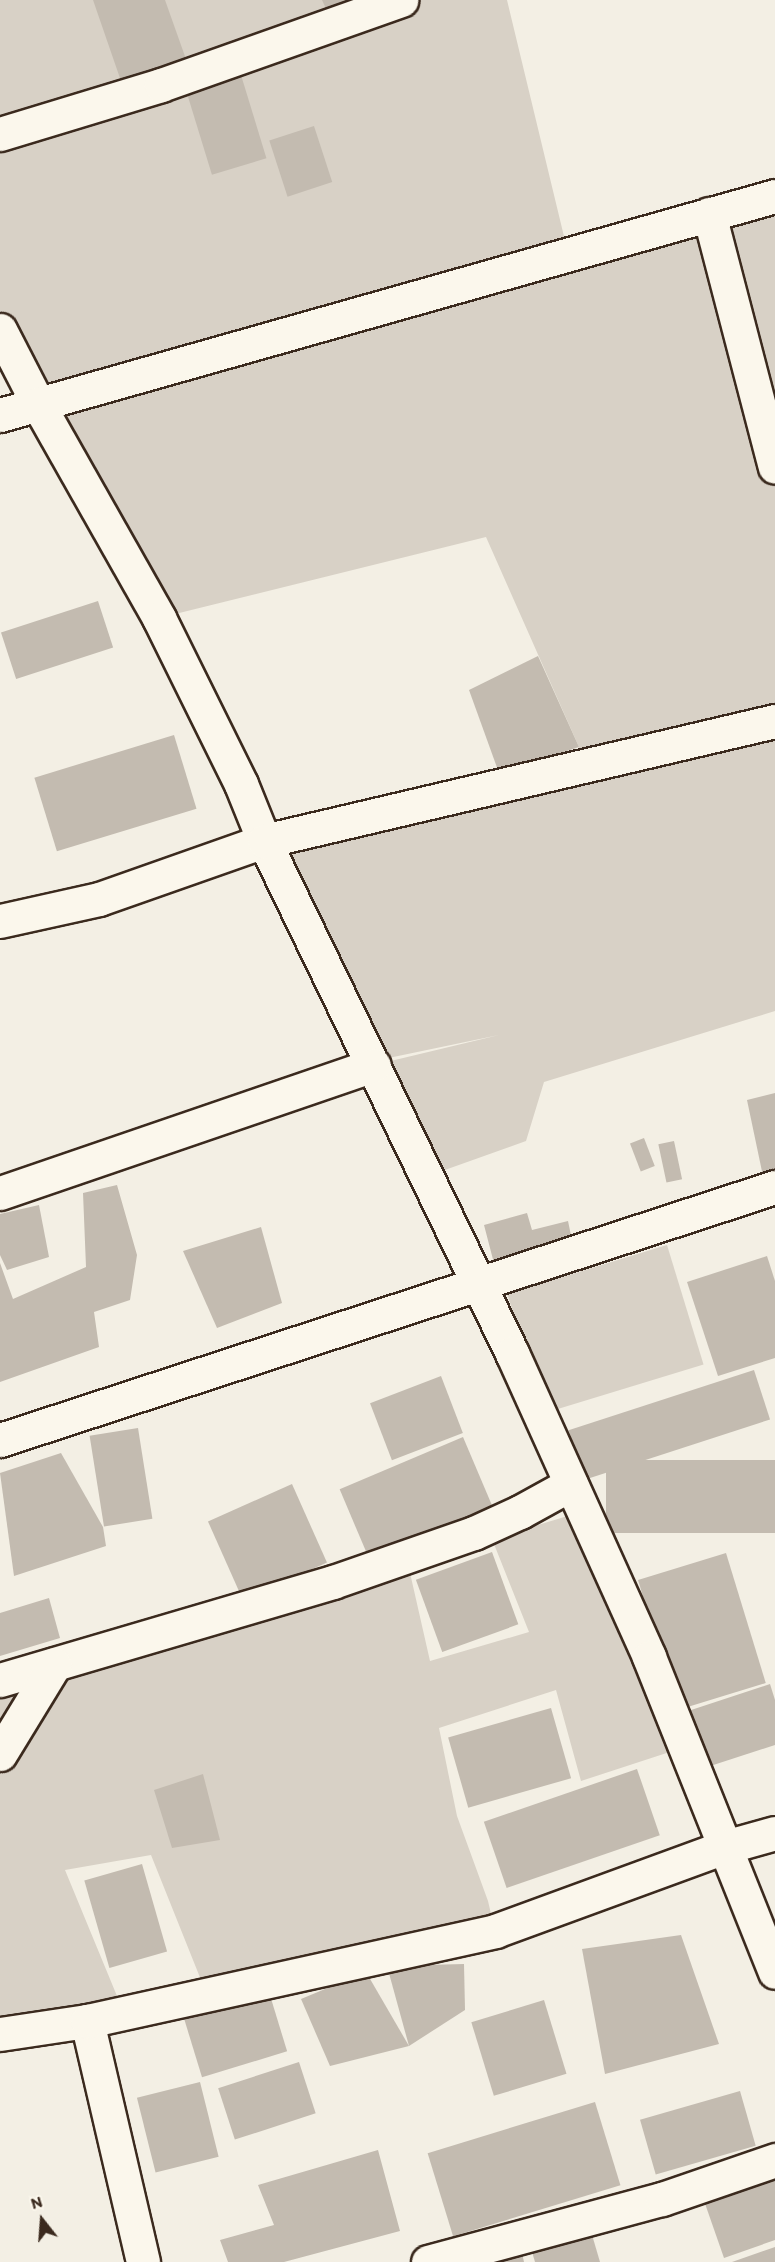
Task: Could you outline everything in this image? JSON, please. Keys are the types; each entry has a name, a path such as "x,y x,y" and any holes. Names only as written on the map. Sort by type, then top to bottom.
{"street":[{"path":"0,134 161,84 401,0"},
{"path":"0,415 775,196"},
{"path":"709,214 775,467"},
{"path":"0,330 38,404 159,618 241,784 264,841 374,1065 477,1285 512,1353 649,1657 775,1972"},
{"path":"0,921 99,899 264,841 775,721"},
{"path":"0,1193 374,1065"},
{"path":"0,1440 775,1187"},
{"path":"0,1680 333,1582 474,1533 520,1512 571,1484"},
{"path":"0,1754 55,1664"},
{"path":"0,2034 87,2021 495,1931 725,1847 775,1833"},
{"path":"87,2021 143,2262"},
{"path":"428,2262 662,2199 775,2160"}],"shaded area":[{"path":"0,0 388,0 0,121"},
{"path":"402,0 507,0 568,253 775,197 775,702 771,704 775,720 775,1011 544,1082 526,1141 428,1176 374,1065 499,1035 374,1061 280,857 569,776 579,747 486,537 159,618 0,325 0,143"},
{"path":"667,1245 704,1365 544,1413 507,1294"},
{"path":"584,1511 685,1747 581,1781 556,1690 439,1728 457,1816 488,1901 495,1931 207,1995 151,1855 65,1870 124,2013 0,2033 0,1689 408,1564 430,1661 529,1632 492,1539"}],"building":[{"path":"93,0 165,0 187,62 122,84"},
{"path":"322,0 359,0 328,13"},
{"path":"241,75 266,158 212,175 186,92"},
{"path":"314,126 332,182 288,197 269,141"},
{"path":"98,601 113,648 16,679 1,633"},
{"path":"538,656 579,747 499,773 469,690"},
{"path":"174,735 197,809 57,851 34,778"},
{"path":"775,1093 775,1179 764,1181 747,1100"},
{"path":"644,1138 655,1166 641,1171 630,1143"},
{"path":"674,1141 682,1179 666,1182 658,1144"},
{"path":"117,1185 137,1255 130,1300 94,1312 99,1347 0,1382 0,1263 13,1299 86,1267 83,1193"},
{"path":"39,1205 49,1257 7,1270 0,1255 0,1214"},
{"path":"527,1213 532,1230 568,1221 573,1245 496,1271 484,1225"},
{"path":"261,1227 282,1303 217,1328 183,1251"},
{"path":"767,1256 775,1281 775,1358 718,1376 687,1282"},
{"path":"754,1370 770,1419 585,1480 569,1430"},
{"path":"441,1376 463,1433 392,1460 370,1403"},
{"path":"138,1428 152,1519 104,1527 90,1436"},
{"path":"463,1437 493,1507 369,1559 340,1489"},
{"path":"61,1453 103,1527 106,1546 14,1576 0,1473"},
{"path":"606,1460 775,1460 775,1533 606,1533"},
{"path":"292,1484 327,1563 243,1600 208,1521"},
{"path":"492,1552 518,1624 442,1652 416,1580"},
{"path":"726,1553 766,1683 678,1710 638,1580"},
{"path":"49,1598 60,1638 0,1656 0,1613"},
{"path":"770,1684 775,1700 775,1745 701,1769 682,1713"},
{"path":"551,1708 571,1778 468,1808 448,1737"},
{"path":"637,1769 660,1835 507,1888 484,1822"},
{"path":"203,1774 220,1840 172,1848 154,1790"},
{"path":"142,1864 167,1951 109,1968 84,1881"},
{"path":"681,1935 719,2044 605,2074 582,1949"},
{"path":"464,1964 465,2010 409,2046 387,1966"},
{"path":"366,1972 409,2046 330,2066 301,1999"},
{"path":"269,1992 287,2051 202,2077 184,2018"},
{"path":"544,2000 567,2074 494,2096 471,2022"},
{"path":"299,2062 316,2113 235,2140 218,2088"},
{"path":"200,2082 219,2157 156,2172 137,2098"},
{"path":"740,2091 756,2146 656,2174 640,2120"},
{"path":"595,2102 620,2185 453,2236 428,2153"},
{"path":"378,2150 400,2231 284,2262 228,2262 220,2240 274,2225 258,2185"},
{"path":"775,2173 775,2240 724,2258 702,2195"},
{"path":"590,2228 600,2262 535,2262 530,2245"},
{"path":"775,2247 775,2262 732,2262"},
{"path":"521,2249 524,2262 478,2262"}]}
